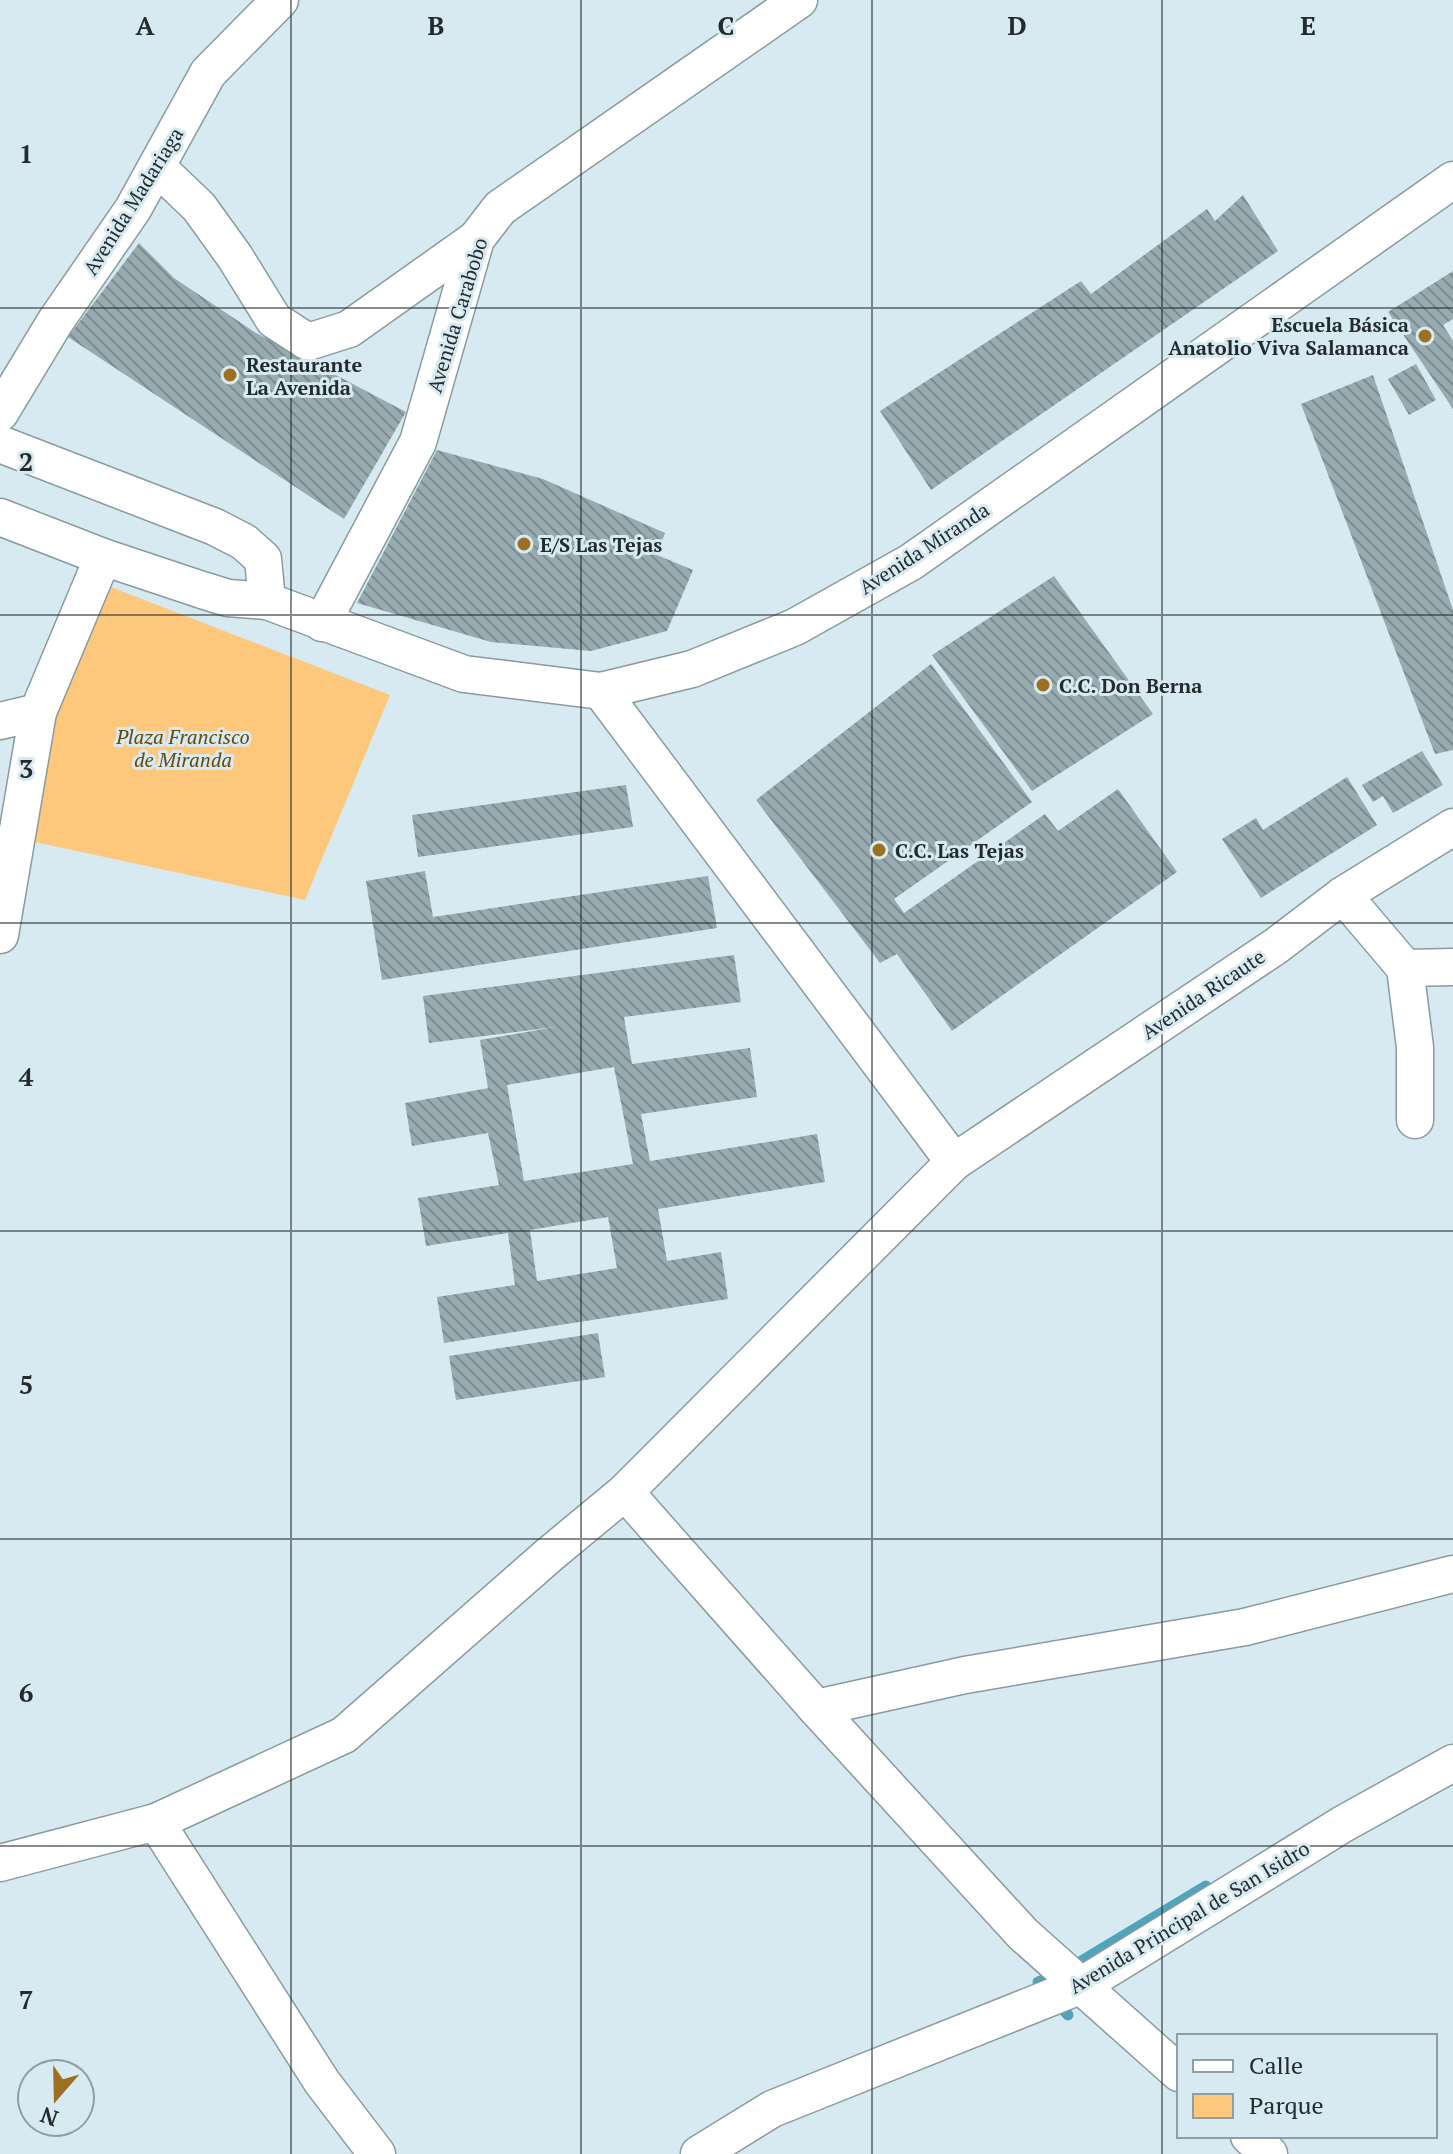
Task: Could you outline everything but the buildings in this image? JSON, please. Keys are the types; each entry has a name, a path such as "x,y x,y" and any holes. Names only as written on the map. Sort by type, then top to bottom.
{"street":[{"name":"Avenida Madariaga","path":"0,413 55,322 133,209 208,73 280,0"},
{"name":"Avenida Carabobo","path":"322,623 418,442 476,239 500,208 799,0"},
{"path":"157,167 199,207 274,320 308,342 349,329 476,239"},
{"name":"Avenida Miranda","path":"0,517 103,557 228,598 267,601 464,674 601,691 692,669 795,627 911,562 1453,180"},
{"path":"0,444 215,527 244,542 263,559 267,601"},
{"path":"0,935 38,712 103,557"},
{"path":"601,691 954,1162"},
{"path":"0,721 38,712"},
{"name":"Avenida Ricaute","path":"0,1863 156,1822 344,1735 625,1492 954,1162 1276,946 1343,895 1453,827"},
{"path":"1343,895 1405,968 1415,1047 1415,1120"},
{"path":"1405,968 1453,967"},
{"path":"625,1492 816,1708 1023,1934 1177,2071"},
{"path":"816,1708 965,1675 1245,1627 1453,1574"},
{"name":"Avenida Principal de San Isidro","path":"699,2154 772,2109 1082,1985 1343,1824 1453,1763"},
{"path":"156,1822 322,2082 377,2154"},
{"path":"1251,2138 1269,2154"}],"green space":[{"name":"Plaza Francisco de Miranda","path":"111,587 390,695 305,900 35,842 57,707"}],"waterway":[{"path":"1068,2015 1038,1982 1065,1971 1206,1886"}],"place":[{"name":"Escuela Básica Anatolio Viva Salamanca","path":"1425,336"},
{"name":"Restaurante La Avenida","path":"230,375"},
{"name":"E/S Las Tejas","path":"524,544"},
{"name":"C.C. Don Berna","path":"1043,685"},
{"name":"C.C. Las Tejas","path":"879,850"}]}
